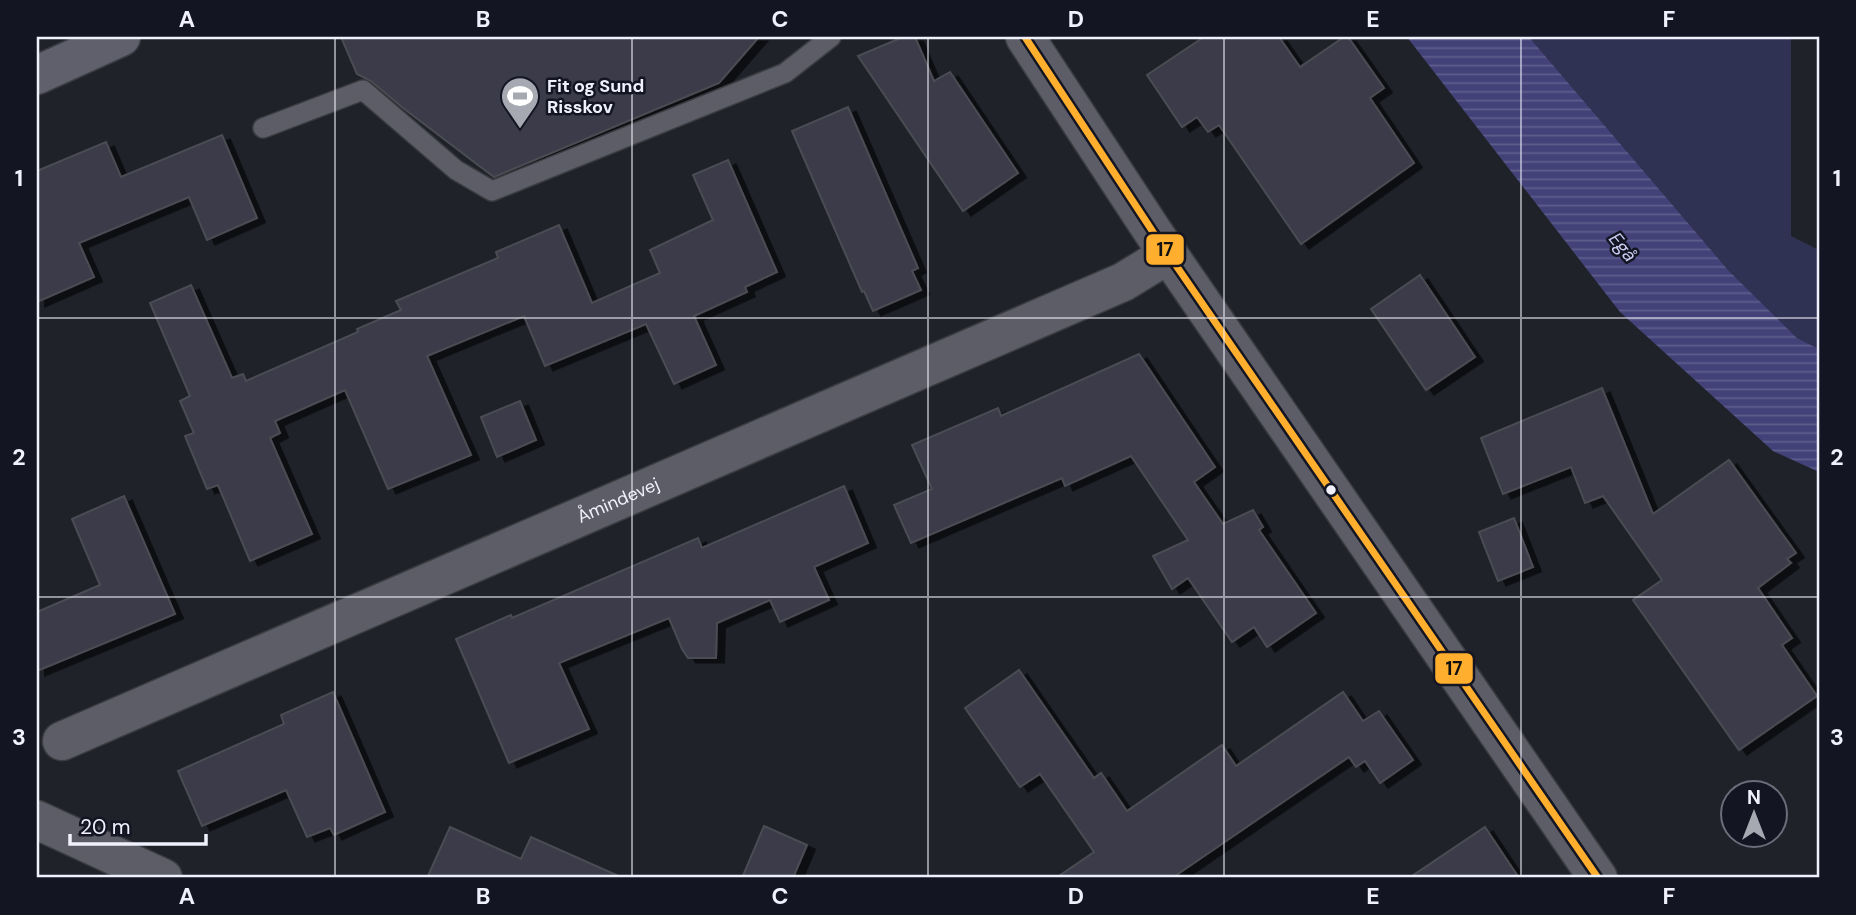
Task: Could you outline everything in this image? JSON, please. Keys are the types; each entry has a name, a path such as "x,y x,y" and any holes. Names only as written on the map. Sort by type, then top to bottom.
{"main road":[{"path":"37,75 121,37"}],"street":[{"path":"1026,37 1169,254 1598,878"},
{"name":"Åmindevej","path":"62,741 1110,288 1169,254"},
{"path":"37,820 163,878"}],"lane":[{"path":"263,128 363,90 456,170 492,191 785,73 831,37"}],"shaded area":[{"path":"1529,37 1791,37 1791,236 1819,250 1819,349 1797,338 1729,271"}],"water":[{"name":"Egå","path":"1407,37 1529,37 1729,271 1797,338 1819,349 1819,472 1773,451 1620,312"}],"building":[{"name":"Fit og Sund Risskov","path":"341,37 759,37 719,83 494,177 371,81 357,74"},
{"path":"903,37 915,37 934,81 950,72 1018,173 963,211 858,56"},
{"path":"1204,37 1279,37 1300,67 1344,37 1348,37 1384,88 1370,98 1414,163 1301,244 1219,125 1208,132 1197,117 1182,127 1147,75"},
{"path":"848,107 918,268 912,271 921,290 873,311 864,291 862,292 792,131"},
{"path":"222,135 257,218 207,240 189,197 79,243 94,277 37,302 37,171 106,142 121,177"},
{"path":"728,160 777,272 745,287 747,292 694,316 716,365 674,384 646,324 545,366 524,316 427,356 471,455 388,489 345,390 275,421 280,433 270,438 312,534 250,561 218,485 207,489 185,436 194,433 180,401 190,396 150,303 191,285 232,378 243,374 246,381 358,332 357,329 401,310 396,301 498,258 496,252 559,225 592,303 660,273 650,250 713,220 693,175"},
{"path":"1420,275 1475,357 1426,390 1371,309"},
{"path":"1139,354 1215,467 1194,482 1223,524 1253,510 1263,527 1259,530 1316,613 1267,647 1254,627 1232,642 1188,578 1172,589 1153,556 1188,540 1131,456 1065,486 1062,478 911,543 894,505 932,489 912,445 998,408 1001,416"},
{"path":"1602,388 1653,514 1729,460 1796,553 1787,559 1791,563 1758,588 1792,638 1782,645 1817,696 1739,750 1633,600 1662,580 1603,496 1585,503 1571,467 1503,494 1481,438"},
{"path":"520,401 536,440 497,457 481,417"},
{"path":"844,486 868,543 814,567 829,600 780,622 770,600 717,623 716,658 688,658 669,618 559,663 589,729 509,763 456,639 511,615 512,618 698,538 702,548"},
{"path":"124,496 175,614 37,671 37,612 100,585 72,519"},
{"path":"1514,518 1533,567 1498,581 1479,532"},
{"path":"1019,670 1094,778 1101,773 1127,811 1222,745 1236,766 1343,692 1363,721 1379,711 1413,760 1380,783 1365,761 1356,767 1349,757 1172,878 1056,878 1094,852 1040,774 1020,787 965,708"},
{"path":"333,692 385,812 334,835 330,828 307,837 286,790 202,826 178,771 284,724 281,715"},
{"path":"764,826 807,845 793,878 742,878"},
{"path":"450,827 521,859 531,837 623,878 427,878"},
{"path":"1485,827 1519,878 1409,878"}],"transit line":[{"name":"17","path":"1025,37 1153,232 1598,878"}],"place":[{"name":"Fit og Sund Risskov","path":"520,130"}]}
